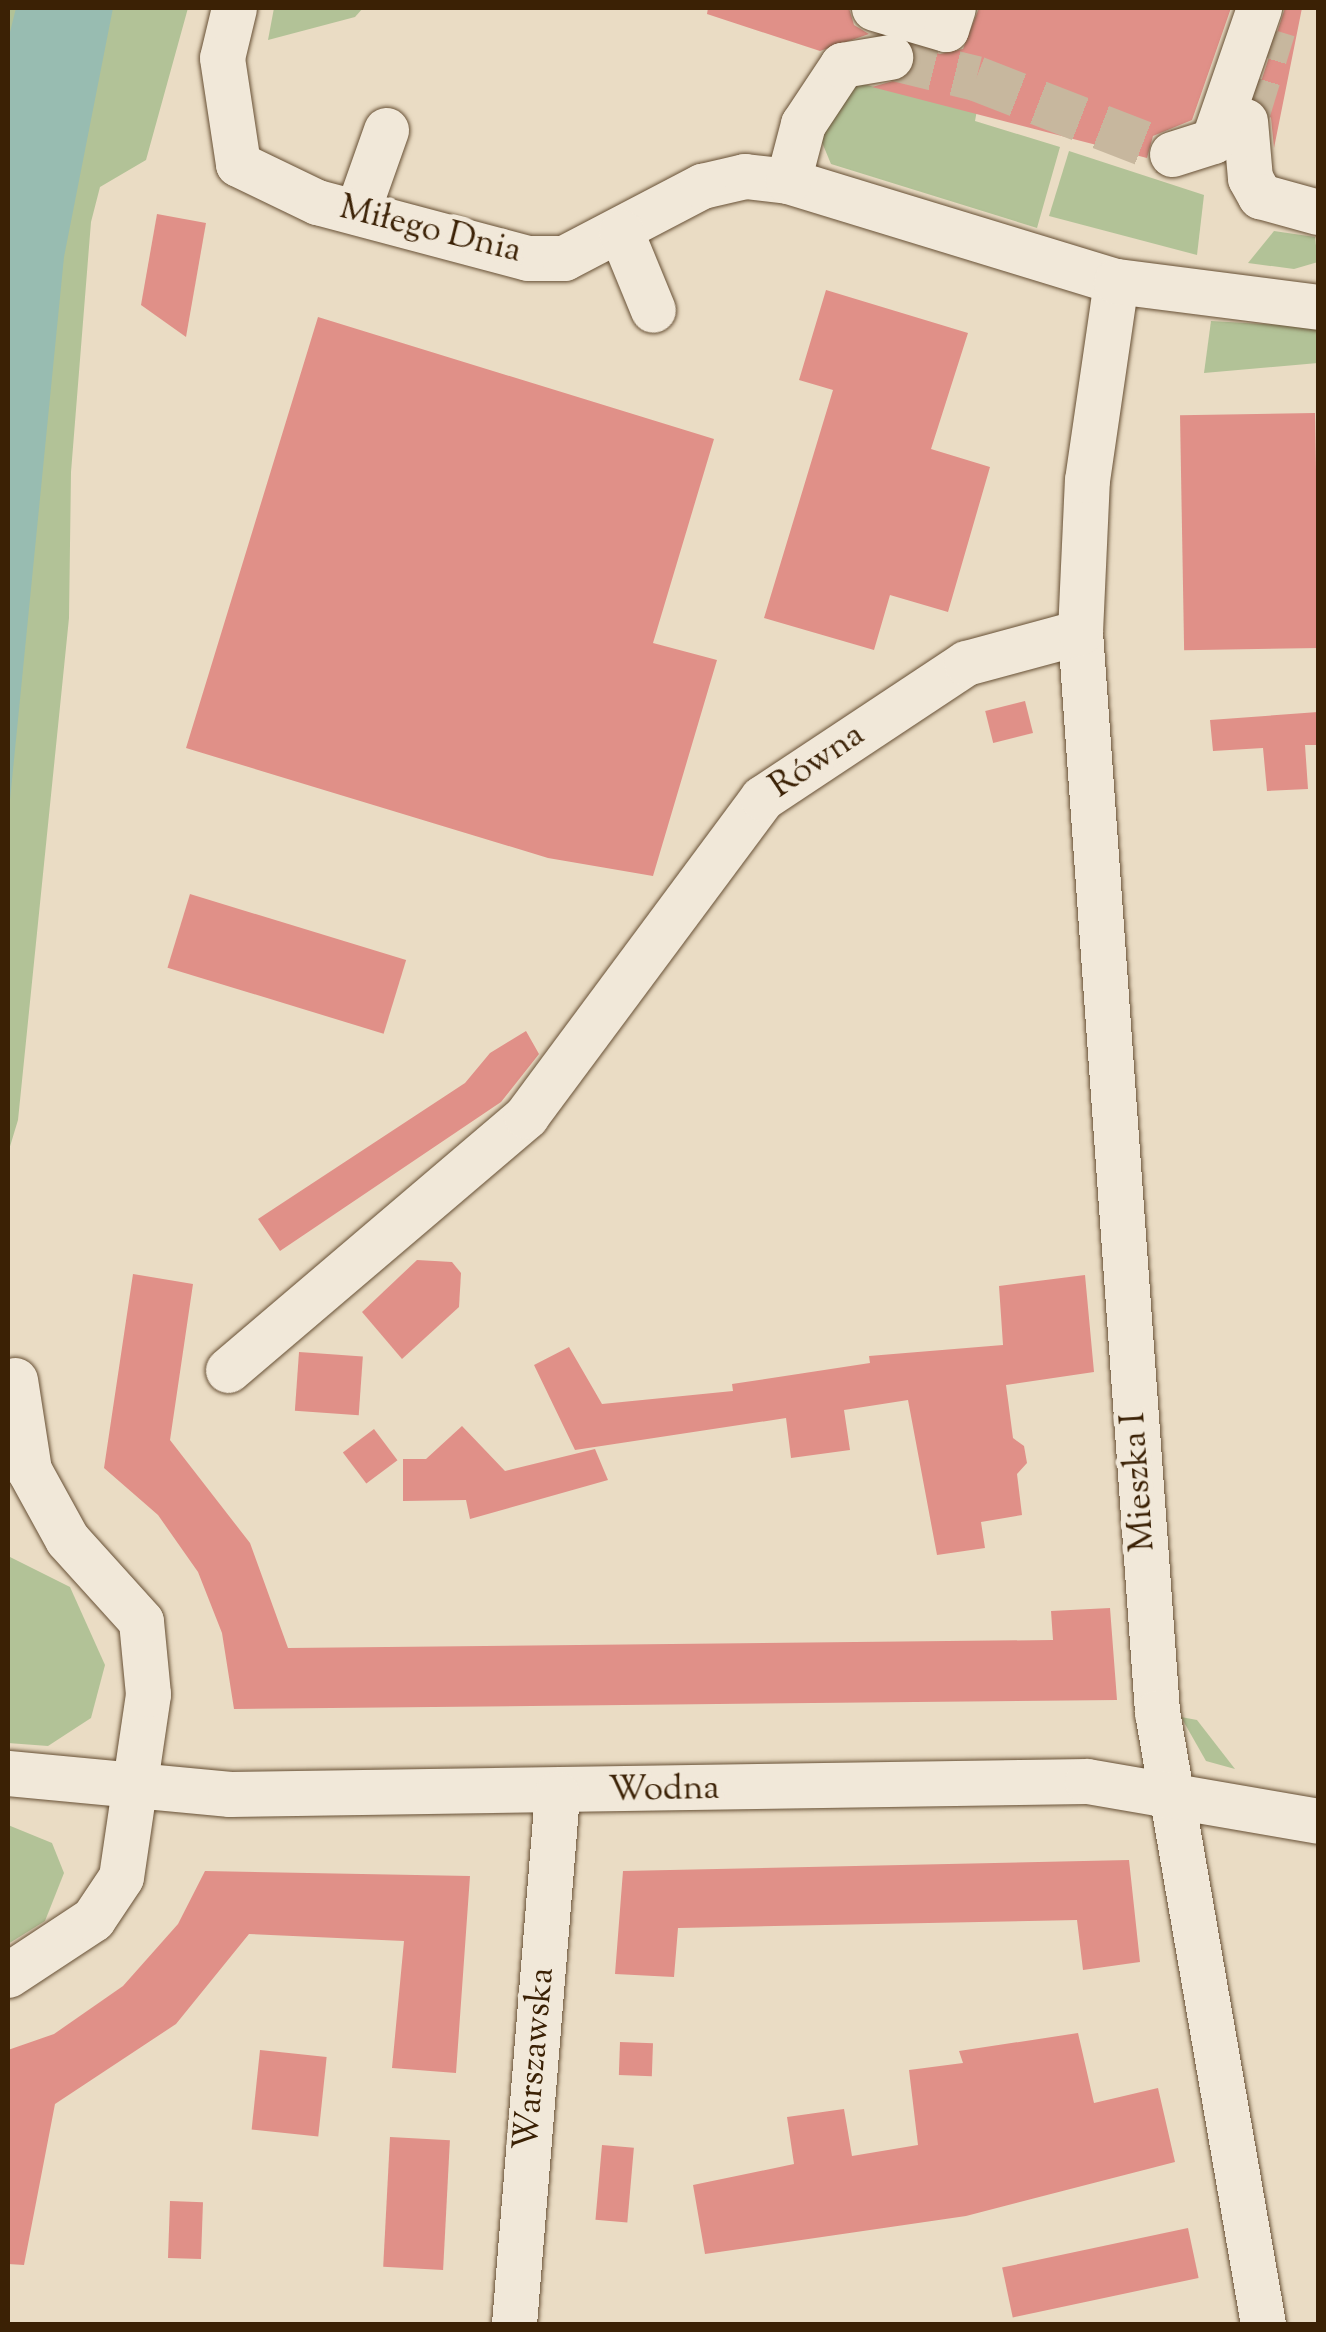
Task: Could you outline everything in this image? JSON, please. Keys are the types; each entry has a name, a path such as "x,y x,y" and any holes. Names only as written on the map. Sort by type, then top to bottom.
{"street":[{"name":"Miłego Dnia","path":"234,8 222,58 238,164 274,187 528,258 564,258 621,232 702,186 745,176 788,181 1116,282"},
{"path":"874,8 946,29 953,8"},
{"path":"1172,154 1213,141 1259,8"},
{"path":"788,181 803,124 842,65 890,57"},
{"path":"1245,122 1250,178 1260,196 1318,212"},
{"path":"358,212 386,130"},
{"path":"621,232 653,310"},
{"path":"1080,632 1087,480 1116,282 1318,307"},
{"name":"Równa","path":"228,1370 526,1116 762,798 966,663 1080,632"},
{"name":"Mieszka I","path":"1080,632 1156,1712 1262,2324"},
{"path":"8,1975 94,1919 121,1877 148,1694 141,1622 66,1539 29,1470 16,1380"},
{"name":"Wodna","path":"8,1774 136,1790 557,1794 1087,1781 1169,1790 1318,1821"},
{"name":"Warszawska","path":"514,2324 557,1794"}],"green space":[{"path":"8,8 188,8 146,160 100,187 91,222 71,472 69,618 18,1120 8,1153"},
{"path":"274,8 363,8 355,17 268,40"},
{"path":"862,84 977,110 975,121 1060,147 1037,228 831,164 821,140 842,87"},
{"path":"1069,151 1204,195 1197,255 1049,216"},
{"path":"1274,231 1315,237 1318,262 1294,269 1248,263"},
{"path":"1211,321 1318,327 1318,363 1204,373"},
{"path":"8,1556 70,1587 105,1665 91,1718 48,1746 8,1743"},
{"path":"1181,1717 1197,1720 1235,1769 1206,1761"},
{"path":"8,1825 52,1843 64,1873 45,1921 8,1944"}],"water":[{"path":"16,8 113,8 64,257 8,820 8,40"}],"building":[{"path":"708,8 849,8 854,25 869,34 820,51 707,14"},
{"path":"979,8 1231,8 1192,120 1153,136 1147,158 872,87 907,77 913,47 940,54 963,49"},
{"path":"1285,8 1302,8 1274,148 1271,118 1256,97"},
{"path":"157,214 206,223 186,337 141,305"},
{"path":"826,290 968,333 931,449 990,467 948,612 890,595 874,650 764,618 833,390 799,380"},
{"path":"318,317 714,439 653,643 717,660 653,876 548,858 186,748"},
{"path":"1315,413 1318,648 1184,650 1180,415"},
{"path":"1025,701 1033,733 993,743 985,711"},
{"path":"1318,712 1318,745 1305,745 1308,789 1267,791 1263,748 1213,751 1210,720"},
{"path":"190,894 406,960 384,1034 167,968"},
{"path":"526,1031 539,1054 501,1102 280,1251 258,1219 465,1083 490,1053"},
{"path":"417,1260 452,1262 461,1273 459,1307 402,1359 362,1312"},
{"path":"133,1274 193,1284 170,1440 250,1543 288,1648 1053,1640 1051,1611 1110,1608 1117,1700 234,1709 222,1633 198,1572 158,1515 104,1468"},
{"path":"1085,1275 1094,1372 1006,1385 1013,1438 1024,1446 1027,1463 1017,1474 1022,1515 981,1522 985,1548 937,1555 908,1400 844,1410 850,1450 791,1458 786,1418 575,1450 534,1365 569,1347 602,1404 733,1391 732,1384 870,1363 869,1356 1003,1345 999,1286"},
{"path":"299,1352 363,1356 359,1415 295,1411"},
{"path":"462,1426 505,1471 595,1449 608,1480 470,1519 466,1500 403,1501 403,1459 426,1459"},
{"path":"374,1429 397,1460 366,1484 343,1452"},
{"path":"1129,1860 1140,1962 1083,1970 1077,1920 678,1928 674,1977 615,1974 623,1871"},
{"path":"205,1871 470,1876 456,2073 392,2068 404,1941 249,1934 176,2024 55,2104 24,2265 8,2264 8,2050 54,2034 123,1986 178,1924"},
{"path":"1078,2033 1094,2103 1158,2088 1175,2162 966,2216 705,2254 693,2185 794,2164 787,2117 844,2109 852,2156 918,2145 909,2070 963,2063 959,2051"},
{"path":"620,2042 653,2043 652,2076 619,2075"},
{"path":"260,2050 327,2057 318,2137 252,2130"},
{"path":"390,2137 450,2140 443,2270 383,2267"},
{"path":"602,2145 634,2148 627,2223 595,2220"},
{"path":"170,2201 203,2202 201,2259 168,2258"},
{"path":"1188,2228 1199,2278 1013,2317 1002,2268"}],"tunnel":[{"path":"1245,121 1273,29"},
{"path":"890,57 976,78 1172,154"}]}
